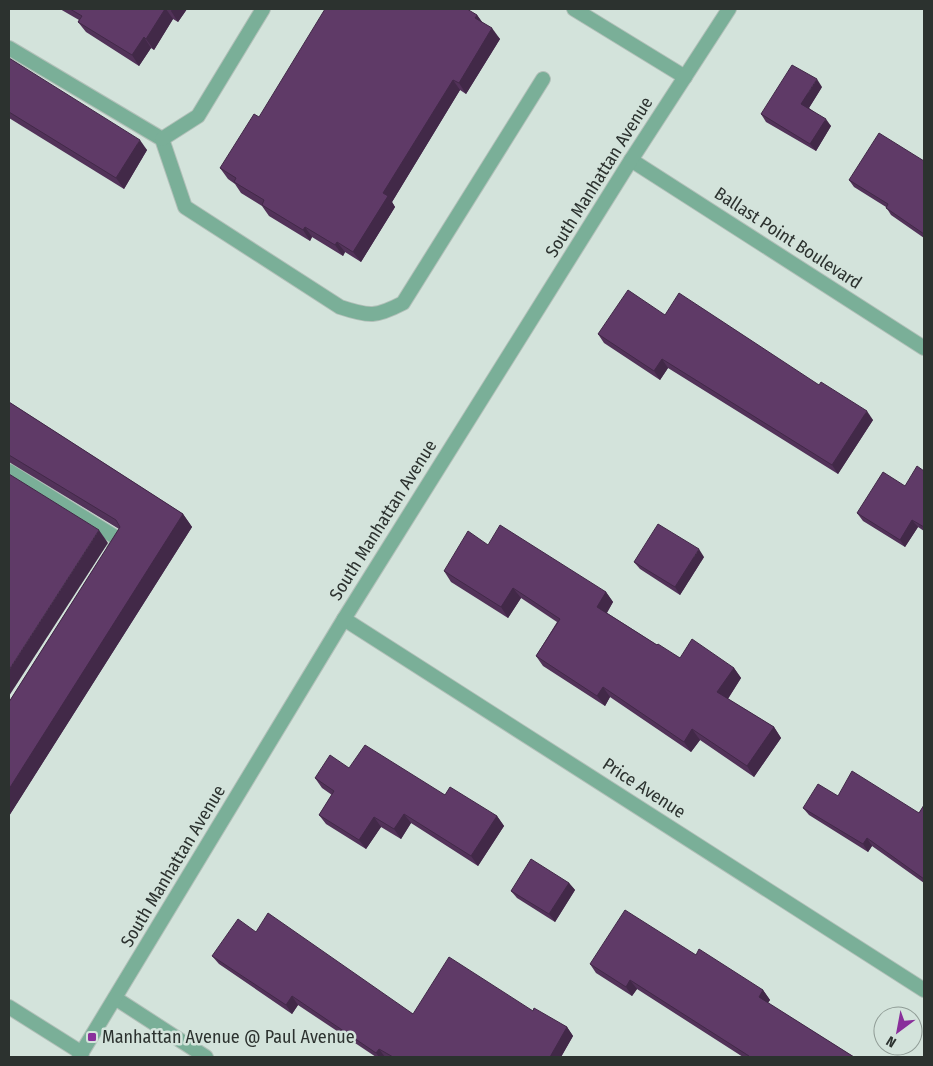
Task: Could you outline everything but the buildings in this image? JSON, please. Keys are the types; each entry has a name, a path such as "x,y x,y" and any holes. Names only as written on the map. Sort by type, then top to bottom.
{"street":[{"path":"574,9 685,77"},
{"name":"South Manhattan Avenue","path":"80,1055 344,619 631,160 729,9"},
{"path":"162,139 198,116 259,11"},
{"path":"9,48 162,139 185,207 340,307 362,314 382,314 404,303 543,79"},
{"name":"Ballast Point Boulevard","path":"631,160 924,348"},
{"path":"9,471 120,540 104,565"},
{"name":"Price Avenue","path":"344,619 924,990"},
{"path":"115,998 206,1057"},
{"path":"9,1007 80,1055"}],"place":[{"name":"Manhattan Avenue @ Paul Avenue","path":"92,1037"}]}
